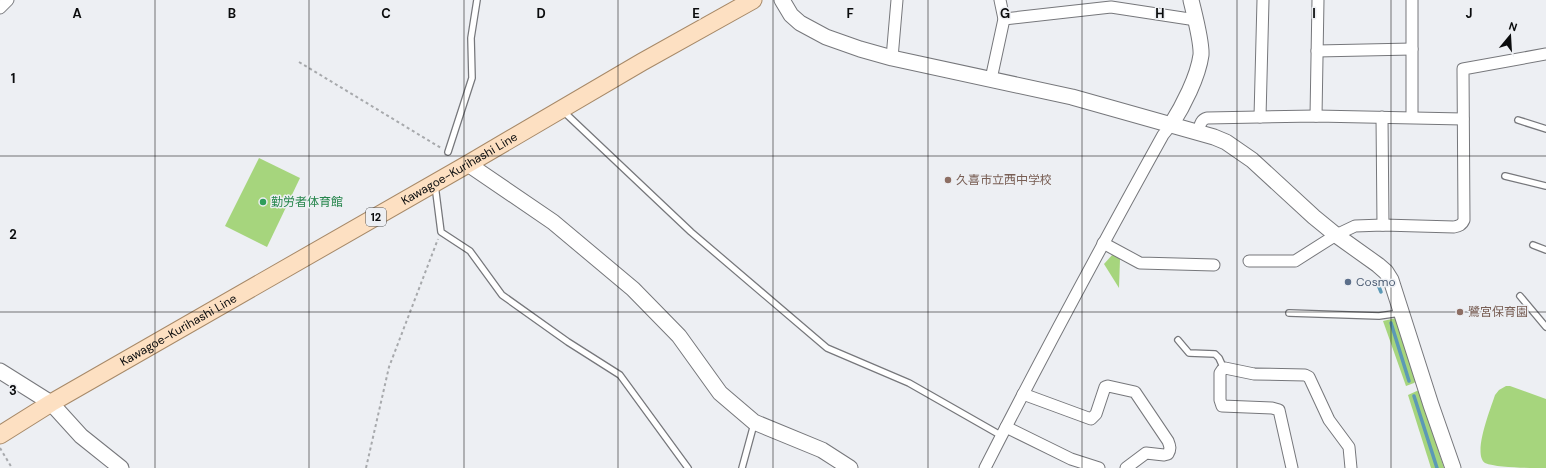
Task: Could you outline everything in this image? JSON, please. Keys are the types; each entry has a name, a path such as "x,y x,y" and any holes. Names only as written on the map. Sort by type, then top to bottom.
{"main road":[{"name":"Kawagoe-Kurihashi Line","path":"0,435 51,403 468,164 642,62 753,0"}],"street":[{"path":"0,8 8,0"},
{"path":"782,0 791,15 800,23 826,37 860,49 892,58 1072,97 1198,132 1226,142 1252,160 1314,217 1386,272 1391,280 1431,405 1454,468"},
{"path":"892,58 897,0"},
{"path":"991,80 1004,19 1000,0"},
{"path":"985,468 1022,394 1103,243 1163,135 1178,114 1197,71 1201,53 1196,20 1191,0"},
{"path":"1260,117 1263,0"},
{"path":"1316,116 1318,0"},
{"path":"1412,0 1412,117"},
{"path":"1004,19 1111,7 1196,20"},
{"path":"1317,51 1412,48"},
{"path":"1249,261 1295,260 1354,226 1383,225 1454,227 1462,224 1464,212 1463,69 1546,54"},
{"path":"1198,132 1200,123 1207,118 1316,116 1463,119"},
{"path":"1382,117 1383,225"},
{"path":"468,164 553,222 633,290 679,336 720,393 754,422 822,450 850,468"},
{"path":"1103,243 1140,263 1214,265"},
{"path":"1292,468 1279,410 1272,408 1225,407 1220,403 1220,373 1224,369 1236,369 1254,374 1305,375 1309,377 1329,420 1350,447 1351,468"},
{"path":"0,371 51,403 81,436 121,468"},
{"path":"1022,394 1091,419 1096,414 1105,387 1111,386 1135,392 1168,441 1170,451 1168,454 1164,455 1146,453 1126,468"},
{"path":"1004,431 1071,459 1099,468"}],"lane":[{"path":"448,152 472,78 471,38 477,0"},
{"path":"562,109 691,232 827,348 909,383 1004,431"},
{"path":"1518,120 1546,129"},
{"path":"1505,176 1546,186"},
{"path":"435,183 441,232 470,251 502,295 568,342 620,375 688,468"},
{"path":"1533,245 1546,250"},
{"path":"1520,296 1546,327"},
{"path":"1289,313 1379,316 1401,313"},
{"path":"1178,340 1190,353 1215,354 1219,358 1224,369"},
{"path":"742,468 754,422"}],"path":[{"path":"299,62 448,152"},
{"path":"366,468 389,367 441,232"},
{"path":"0,448 12,468"}],"green space":[{"name":"勤労者体育館","path":"259,158 300,178 267,247 225,226"},
{"path":"1113,254 1120,259 1119,288 1104,264"},
{"path":"1396,318 1416,381 1406,386 1383,321"},
{"path":"1506,386 1510,386 1546,399 1546,468 1490,465 1485,463 1482,458 1481,441 1495,395 1499,390"},
{"path":"1419,390 1444,468 1431,468 1408,395"}],"waterway":[{"path":"1377,282 1381,292"},
{"path":"1391,323 1409,381"},
{"path":"1414,396 1437,468"}],"place":[{"name":"久喜市立西中学校","path":"948,180"},
{"name":"勤労者体育館","path":"263,202"},
{"name":"Cosmo","path":"1348,282"},
{"name":"鷺宮保育園","path":"1460,312"}]}
